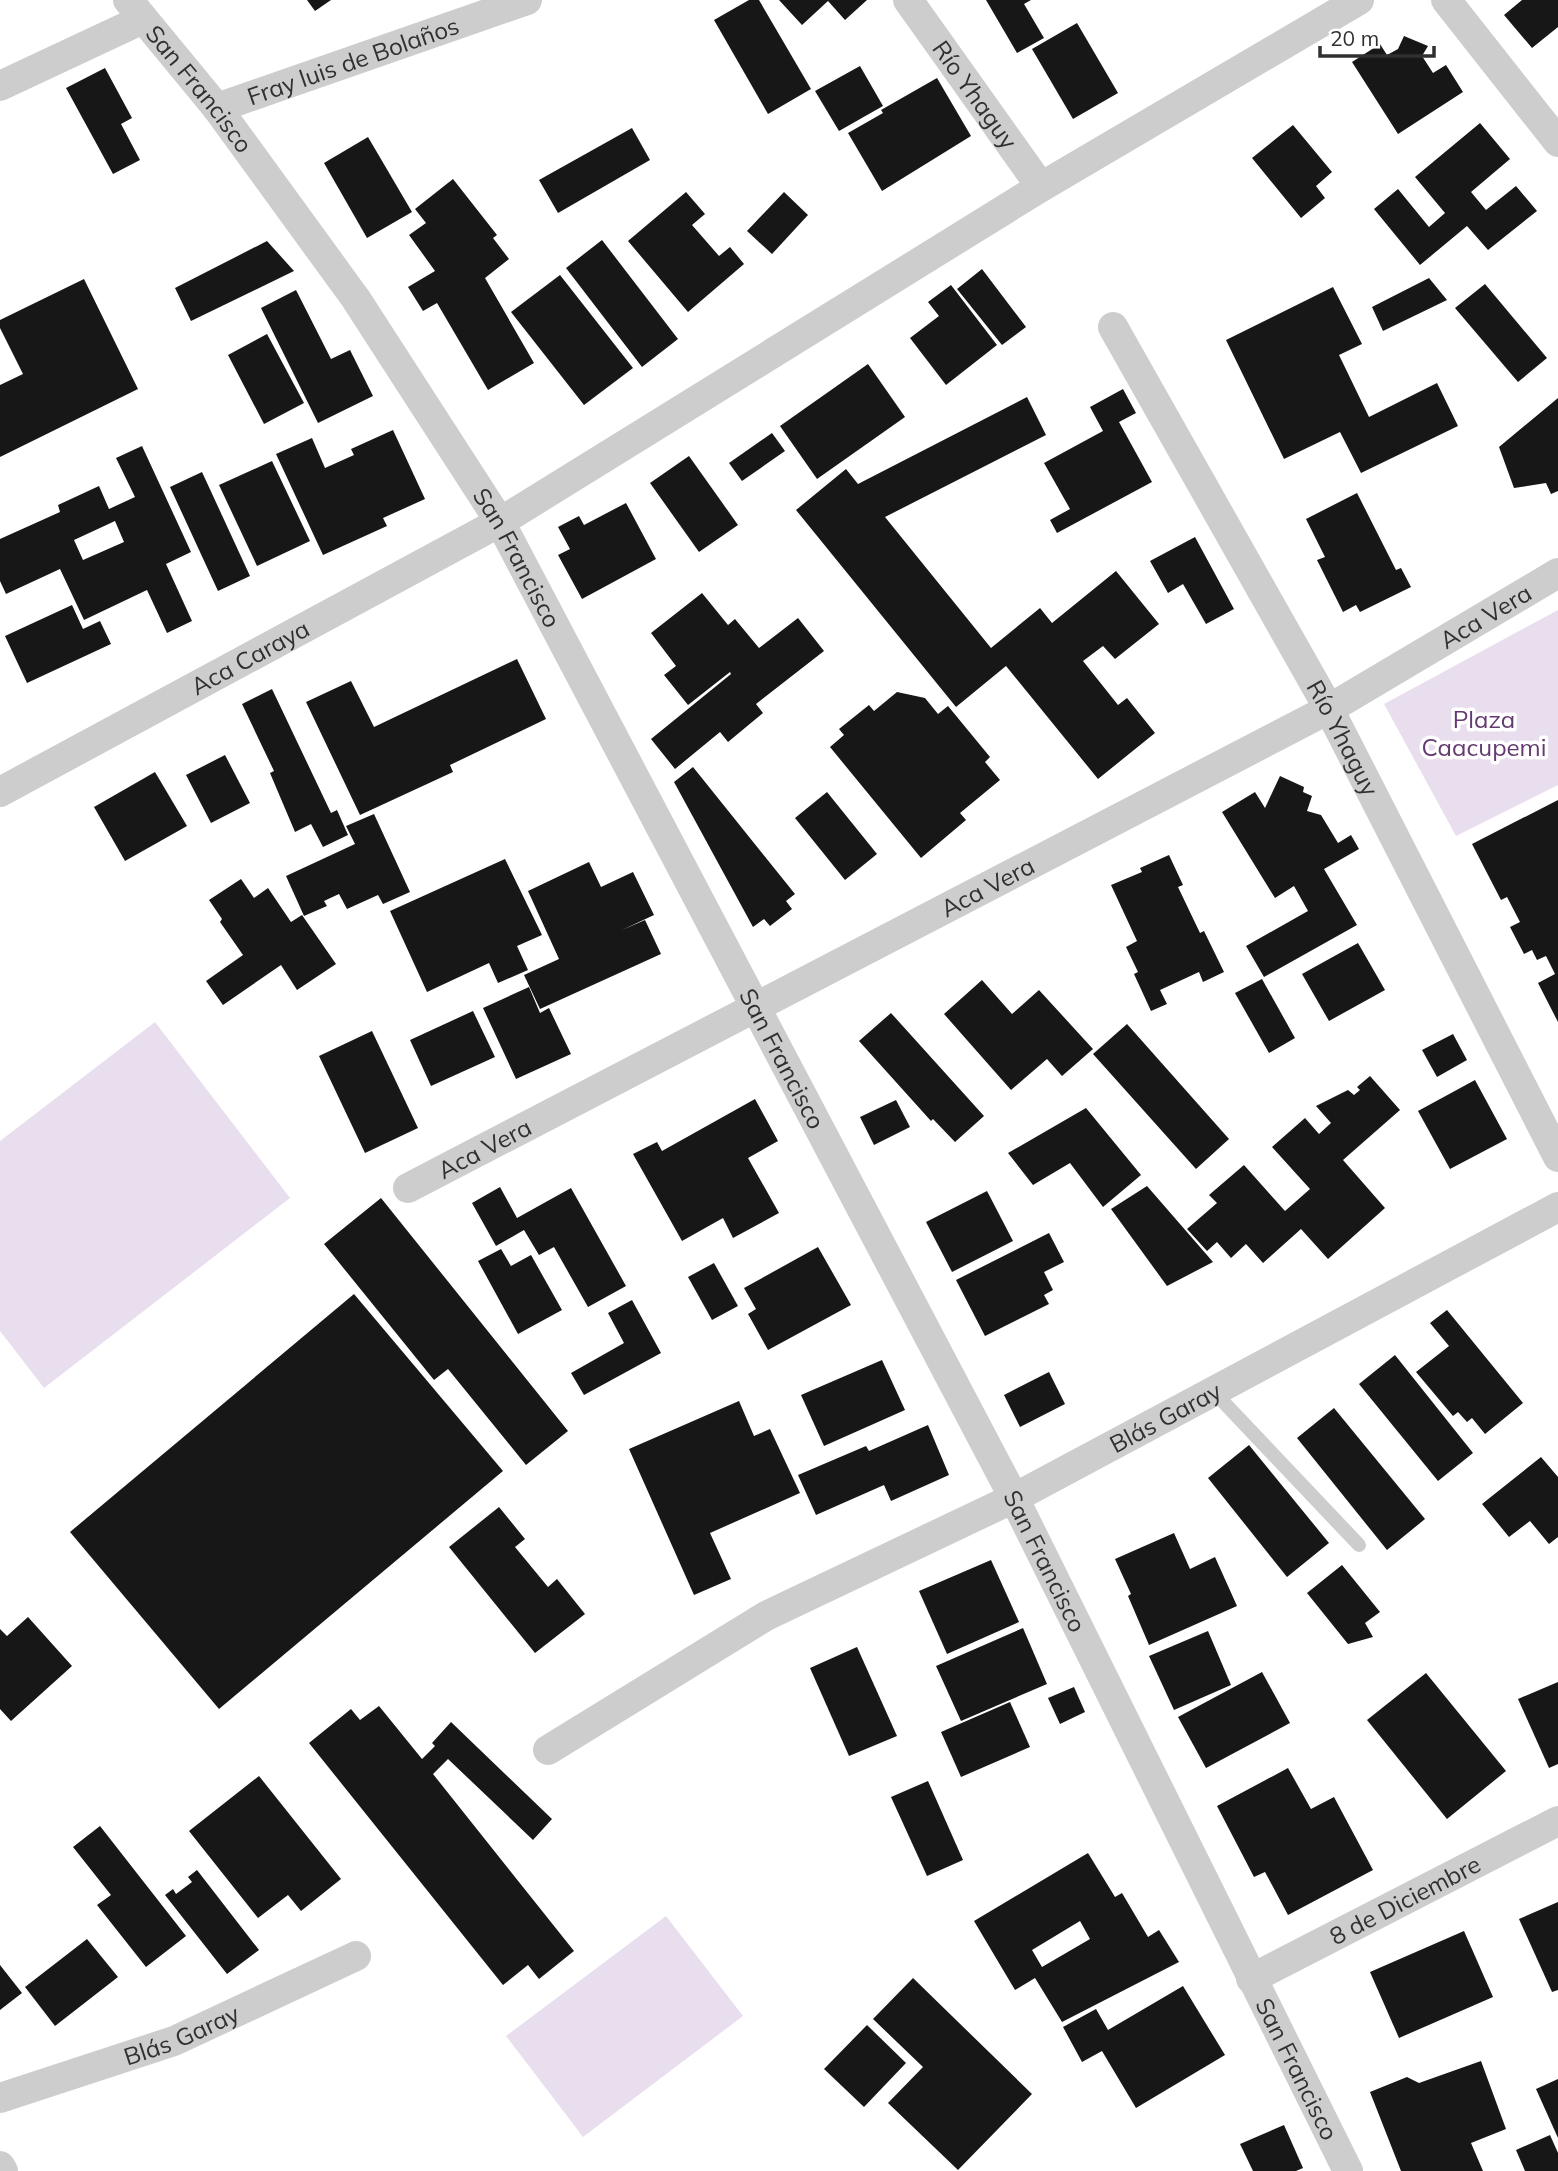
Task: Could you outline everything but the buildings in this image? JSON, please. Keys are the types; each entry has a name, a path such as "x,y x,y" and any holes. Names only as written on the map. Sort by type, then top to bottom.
{"street":[{"name":"Fray luis de Bolaños","path":"217,108 527,0"},
{"name":"Río Yhaguy","path":"908,0 1041,187"},
{"name":"Aca Caraya","path":"0,792 500,522 1041,187 1359,0"},
{"path":"1446,0 1558,142"},
{"name":"San Francisco","path":"135,10 217,108 356,299 500,522 1014,1498 1348,2171"},
{"path":"0,86 135,10"},
{"name":"Río Yhaguy","path":"1113,327 1329,709 1558,1157"},
{"name":"Aca Vera","path":"408,1188 1329,709 1558,573"},
{"name":"Blás Garay","path":"548,1750 766,1616 1014,1498 1558,1207"},
{"name":"8 de Diciembre","path":"1251,1979 1558,1821"},
{"name":"Blás Garay","path":"0,2098 174,2041 356,1956"},
{"path":"0,2166 3,2171"}],"lane":[{"path":"1213,1391 1359,1545"}],"green space":[{"name":"Plaza Caacupemi","path":"1558,610 1558,785 1456,836 1384,704"},
{"path":"155,1022 290,1198 44,1388 0,1331 0,1141"},
{"path":"666,1916 743,2016 583,2137 506,2036"}]}
